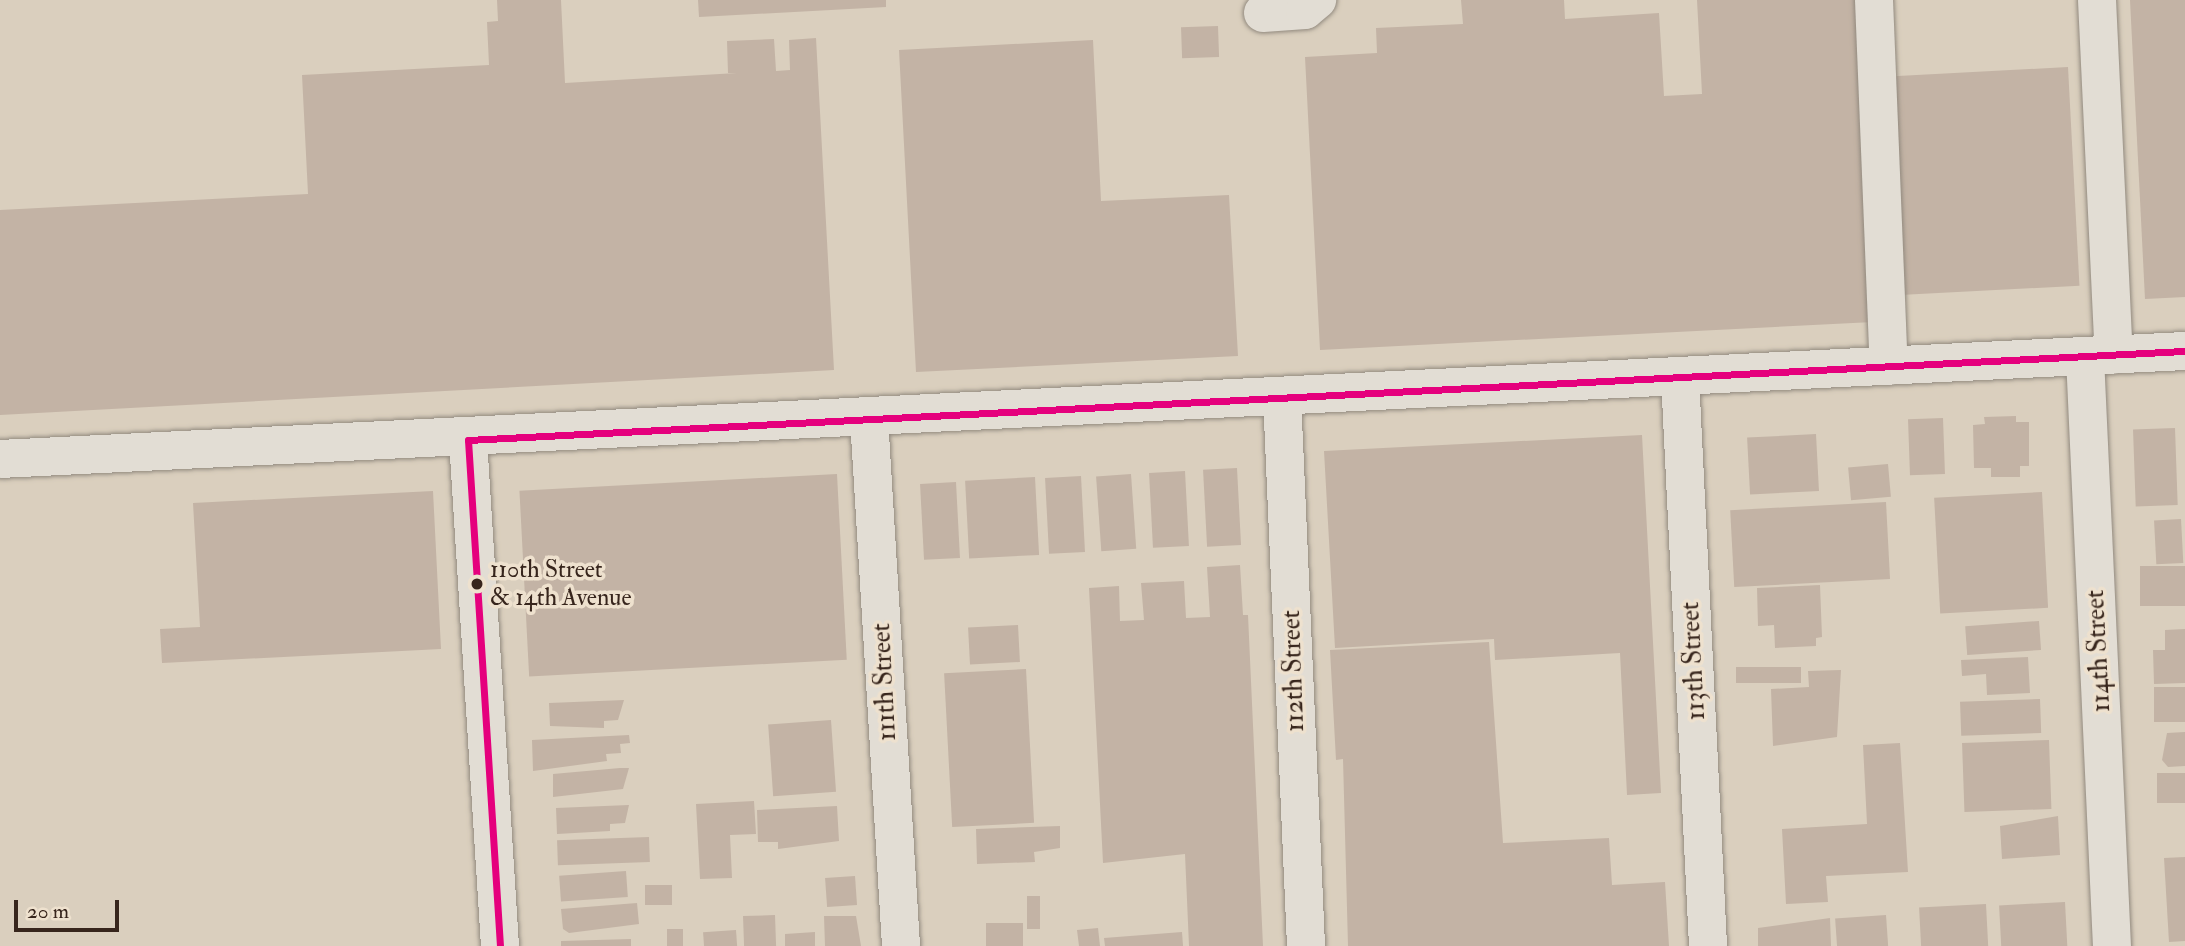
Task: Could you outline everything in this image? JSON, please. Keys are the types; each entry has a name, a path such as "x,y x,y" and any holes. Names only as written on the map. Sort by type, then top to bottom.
{"street":[{"path":"1263,13 1305,10 1317,0"},
{"path":"1874,0 1889,366"},
{"name":"114th Street","path":"2097,0 2100,356 2112,946"},
{"path":"0,459 468,440 2185,351"},
{"name":"113th Street","path":"1681,377 1708,946"},
{"name":"112th Street","path":"1282,396 1306,946"},
{"name":"111th Street","path":"869,418 901,946"},
{"path":"468,440 500,946"}],"building":[{"path":"497,0 561,0 565,83 737,73 728,73 727,41 774,39 776,71 790,70 789,40 816,38 834,370 0,415 0,210 308,194 302,75 489,65 487,22 498,21"},
{"path":"698,0 886,0 886,7 699,17"},
{"path":"1461,0 1564,0 1565,19 1659,13 1664,96 1702,94 1697,0 1856,0 1873,322 1320,350 1305,57 1377,53 1376,28 1463,24"},
{"path":"2130,0 2185,0 2185,297 2145,299"},
{"path":"1218,26 1219,57 1182,58 1181,27"},
{"path":"1093,40 1101,201 1229,195 1238,356 916,372 899,50"},
{"path":"2068,67 2079,286 1905,295 1893,76"},
{"path":"2016,416 2016,422 2029,422 2029,466 2020,466 2020,477 1991,477 1991,468 1974,468 1973,425 1985,424 1984,417"},
{"path":"1943,418 1945,474 1910,475 1908,419"},
{"path":"2175,428 2178,505 2136,506 2133,429"},
{"path":"1816,434 1819,491 1750,495 1747,438"},
{"path":"1642,435 1661,793 1627,795 1620,653 1495,660 1494,639 1335,648 1324,451"},
{"path":"1888,464 1891,497 1851,500 1848,467"},
{"path":"1237,468 1241,545 1207,547 1203,470"},
{"path":"1185,471 1189,546 1153,548 1149,473"},
{"path":"837,474 847,660 529,676 519,491"},
{"path":"1131,474 1136,549 1101,551 1096,476"},
{"path":"1081,476 1085,552 1049,554 1045,478"},
{"path":"1035,477 1039,555 969,559 965,481"},
{"path":"956,482 960,558 924,560 920,484"},
{"path":"433,491 441,649 162,663 160,629 200,627 193,503"},
{"path":"2042,492 2048,608 1940,613 1934,498"},
{"path":"1886,502 1890,579 1734,587 1730,510"},
{"path":"2181,519 2183,563 2156,564 2154,520"},
{"path":"1240,565 1243,615 1248,615 1263,946 1189,946 1185,854 1103,863 1089,588 1119,586 1120,621 1144,620 1141,583 1184,581 1186,618 1210,617 1207,567"},
{"path":"2140,566 2185,566 2185,606 2140,606"},
{"path":"1820,585 1822,637 1816,638 1816,646 1775,648 1774,625 1758,626 1757,588"},
{"path":"2039,621 2041,650 1967,655 1965,626"},
{"path":"1018,625 1020,662 970,665 968,628"},
{"path":"2185,629 2185,683 2154,684 2153,650 2165,650 2165,630"},
{"path":"1489,642 1503,843 1609,838 1612,885 1665,882 1669,946 1348,946 1343,759 1336,760 1330,650"},
{"path":"2028,657 2030,693 1987,695 1986,674 1962,676 1961,660"},
{"path":"1736,667 1801,667 1801,683 1736,683"},
{"path":"1026,669 1034,823 952,827 944,673"},
{"path":"1841,670 1837,737 1773,746 1771,689 1809,687 1808,671"},
{"path":"2154,687 2185,687 2185,722 2154,722"},
{"path":"2040,699 2041,733 1961,736 1960,702"},
{"path":"624,700 618,720 604,721 604,728 550,726 549,703"},
{"path":"831,720 836,792 773,796 768,724"},
{"path":"2185,732 2185,766 2168,767 2162,760 2167,733"},
{"path":"629,735 630,743 620,744 621,753 606,754 607,761 533,771 532,740"},
{"path":"2049,740 2051,809 1964,812 1962,743"},
{"path":"1900,743 1908,872 1826,876 1828,902 1786,904 1782,829 1867,824 1863,745"},
{"path":"629,768 623,789 553,797 553,774"},
{"path":"2157,773 2185,773 2185,803 2157,803"},
{"path":"754,801 756,834 730,835 732,878 700,879 696,804"},
{"path":"629,805 625,823 610,824 610,831 557,834 556,808"},
{"path":"837,806 839,841 778,849 778,842 758,842 757,810"},
{"path":"2058,816 2060,855 2002,859 2000,826"},
{"path":"1060,826 1060,848 1034,852 1035,862 977,864 976,829"},
{"path":"649,837 650,862 558,865 557,840"},
{"path":"2185,857 2185,941 2169,942 2164,858"},
{"path":"626,871 628,897 561,902 559,876"},
{"path":"855,876 857,905 827,907 825,878"},
{"path":"645,885 672,885 672,905 645,905"},
{"path":"1027,896 1040,896 1040,929 1027,929"},
{"path":"2065,902 2067,946 2001,946 1999,905"},
{"path":"637,903 639,924 569,933 563,929 561,909"},
{"path":"1986,904 1988,946 1921,946 1919,908"},
{"path":"775,915 776,946 744,946 743,916"},
{"path":"1886,915 1888,946 1837,946 1835,919"},
{"path":"824,916 856,916 861,946 825,946"},
{"path":"1830,918 1831,946 1758,946 1758,928"},
{"path":"986,923 1023,923 1023,946 986,946"},
{"path":"1098,928 1100,946 1079,946 1077,930"},
{"path":"667,929 683,929 683,946 667,946"},
{"path":"736,930 737,946 704,946 703,932"},
{"path":"815,932 815,946 785,946 785,934"},
{"path":"1182,932 1183,946 1105,946 1104,938"},
{"path":"631,939 631,946 561,946 561,941"}],"transit line":[{"path":"468,440 2185,351"},
{"path":"468,440 500,946"}],"place":[{"name":"110th Street & 14th Avenue","path":"477,584"}]}
